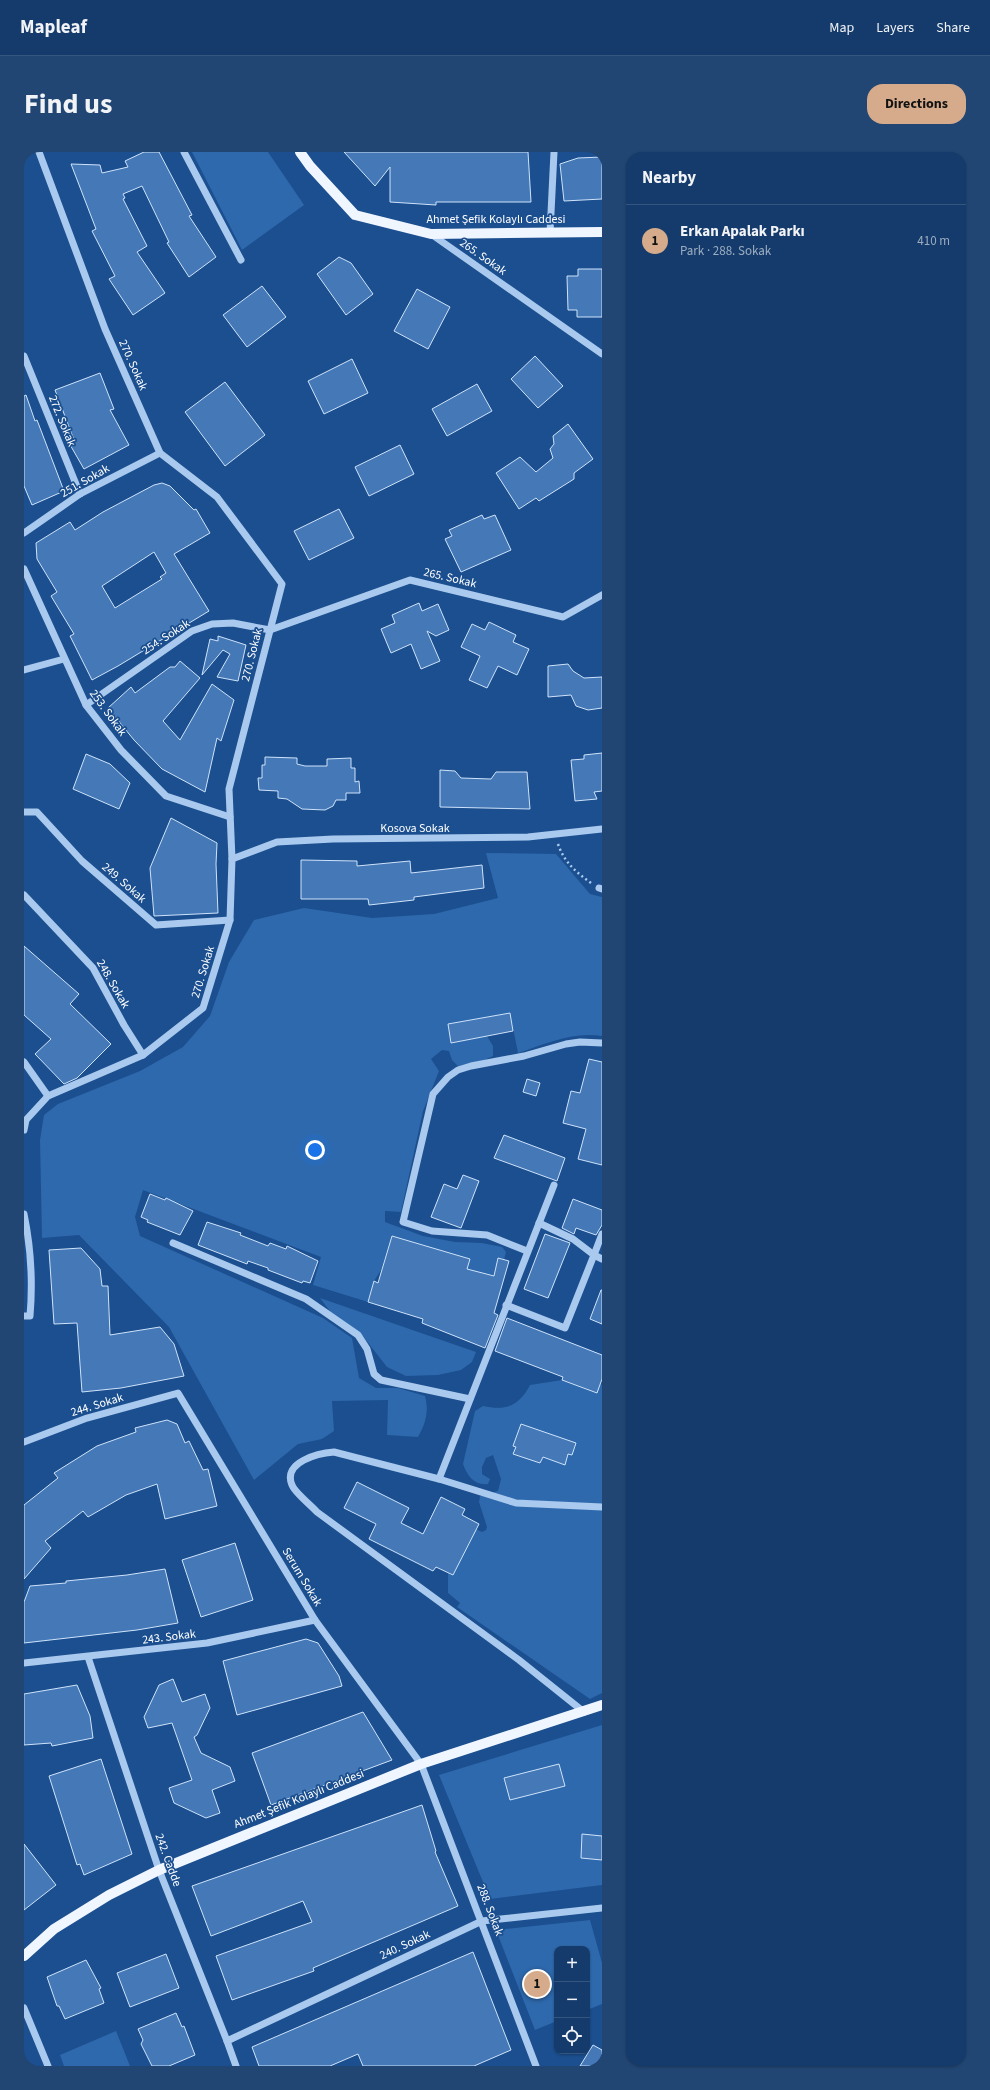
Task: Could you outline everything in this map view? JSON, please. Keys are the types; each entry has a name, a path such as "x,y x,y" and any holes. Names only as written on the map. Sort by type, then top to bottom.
{"main road":[{"name":"Ahmet Şefik Kolaylı Caddesi","path":"300,152 310,166 355,215 431,234 602,232"},
{"name":"Ahmet Şefik Kolaylı Caddesi","path":"24,1956 54,1929 109,1894 159,1870 421,1764 602,1705"}],"street":[{"name":"270. Sokak","path":"24,1130 26,1120 48,1096 143,1055 203,1008 230,920 232,859 229,789 282,584 217,497 160,453 105,329 39,152"},
{"path":"184,152 241,260"},
{"path":"550,233 554,152"},
{"name":"265. Sokak","path":"431,234 602,354"},
{"name":"272. Sokak","path":"24,356 80,494"},
{"name":"251. Sokak","path":"24,533 80,494 160,453"},
{"name":"253. Sokak","path":"24,569 86,705 121,750 166,796 230,817"},
{"name":"265. Sokak","path":"270,630 410,580 563,617 602,595"},
{"name":"254. Sokak","path":"86,705 192,631 212,624 233,623 270,630"},
{"path":"24,670 64,659"},
{"name":"249. Sokak","path":"24,812 37,812 82,861 156,925 230,920"},
{"name":"Kosova Sokak","path":"232,859 277,842 555,836 602,829"},
{"name":"248. Sokak","path":"24,895 93,968 124,1025 143,1055"},
{"path":"527,1251 487,1235 432,1231 403,1222 434,1094 448,1077 458,1070 471,1066 524,1056 580,1042 602,1043"},
{"path":"24,1062 48,1096"},
{"path":"439,1479 554,1185"},
{"path":"24,1214 30,1316 24,1316"},
{"path":"539,1224 573,1239 594,1255 602,1259"},
{"path":"506,1305 565,1328 602,1234"},
{"path":"173,1243 306,1299 358,1336 367,1349 374,1374 381,1380 470,1399"},
{"name":"244. Sokak","path":"24,1442 87,1418 178,1392"},
{"name":"Serum Sokak","path":"178,1392 315,1620 421,1764"},
{"path":"584,1712 519,1660 317,1512 292,1485 291,1478 292,1471 298,1462 307,1457 320,1453 334,1452 439,1479 516,1503 602,1507"},
{"name":"243. Sokak","path":"24,1663 207,1643 315,1620"},
{"name":"242. Cadde","path":"88,1657 159,1870 236,2066"},
{"name":"288. Sokak","path":"421,1764 482,1921 534,2065"},
{"name":"240. Sokak","path":"227,2041 482,1921 602,1908"},
{"path":"24,2008 48,2066"}],"path":[{"path":"555,836 561,853 575,871 601,888"}],"shaded area":[{"path":"192,152 268,152 304,205 242,250"},
{"path":"486,853 556,854 590,894 602,897 602,1036 580,1035 559,1039 518,1053 510,1013 448,1024 451,1043 487,1036 493,1046 493,1056 476,1064 459,1067 452,1060 449,1051 442,1050 431,1059 439,1071 423,1111 401,1212 385,1211 385,1222 423,1236 455,1242 482,1243 502,1247 506,1252 504,1260 498,1259 494,1276 482,1273 476,1293 498,1300 493,1316 459,1294 470,1259 392,1236 381,1270 374,1281 368,1302 313,1285 321,1257 143,1190 135,1217 140,1236 323,1318 352,1338 359,1378 376,1388 398,1388 425,1396 427,1407 426,1417 418,1437 387,1435 388,1400 332,1401 334,1431 322,1439 298,1444 254,1480 169,1327 79,1235 42,1238 40,1140 44,1115 58,1104 140,1071 183,1047 210,1016 229,962 254,920 304,908 372,918 434,914 498,898"},
{"path":"320,1298 476,1352 472,1362 461,1370 438,1375 406,1376 387,1367 362,1335 332,1314"},
{"path":"562,1380 596,1393 600,1384 602,1385 602,1693 590,1699 457,1607 460,1603 448,1593 448,1573 476,1529 482,1532 486,1530 487,1527 479,1502 480,1496 498,1491 501,1479 493,1455 486,1458 482,1467 482,1474 490,1479 488,1484 479,1483 472,1479 463,1464 475,1411 483,1406 498,1408 511,1405 521,1398 530,1385"},
{"path":"602,1725 602,1885 490,1899 439,1775"},
{"path":"590,1920 602,1963 602,2004 590,2009 590,1946 554,1946 554,2022 535,2030 496,1930"},
{"path":"116,2031 130,2066 64,2066 60,2055"}],"building":[{"path":"144,152 159,152 192,215 189,216 216,257 189,277 167,243 169,242 142,186 123,194 125,198 123,199 147,246 137,252 165,293 133,315 109,279 115,276 92,231 96,229 71,164 100,165 102,173 128,167 125,161"},
{"path":"344,152 528,152 531,202 436,202 436,205 390,202 390,167 375,186"},
{"path":"602,157 602,199 564,201 560,164 578,158"},
{"path":"339,257 351,263 373,294 346,315 317,274"},
{"path":"578,269 602,269 602,317 577,317 577,310 568,310 567,276 578,276"},
{"path":"262,286 286,317 247,347 223,315"},
{"path":"417,289 450,307 428,349 394,331"},
{"path":"535,356 563,386 538,408 511,379"},
{"path":"352,359 368,393 324,414 308,381"},
{"path":"100,373 114,409 110,410 129,445 84,469 69,443 74,440 55,390"},
{"path":"225,382 265,435 225,466 185,412"},
{"path":"477,384 492,411 447,436 432,409"},
{"path":"26,395 35,421 37,420 64,491 32,505 24,486 24,396"},
{"path":"568,424 593,459 574,473 574,479 539,501 536,498 519,509 496,473 520,457 536,472 553,458 550,449 554,444 553,436"},
{"path":"400,445 414,474 369,496 355,467"},
{"path":"162,483 170,486 194,510 196,509 210,533 174,554 209,611 92,680 70,636 74,634 51,596 57,592 37,559 36,543 70,522 75,530 103,512 154,485","holes":["154,552 166,573 160,577 162,579 115,608 102,586"]},
{"path":"339,509 354,538 309,560 294,531"},
{"path":"482,515 484,519 495,515 511,550 461,572 445,539 452,536 449,530"},
{"path":"419,603 422,611 438,604 449,630 436,636 427,631 440,661 421,669 411,644 391,653 381,629 395,623 392,615"},
{"path":"489,622 516,635 513,642 529,649 517,675 498,666 487,688 469,680 480,656 461,647 472,624 485,630"},
{"path":"218,636 246,645 238,681 217,677 230,654 223,650 202,675 210,639 218,641"},
{"path":"180,661 200,678 163,721 180,740 212,684 234,700 221,741 217,738 205,792 162,769 134,740 108,708 131,687 135,693 170,667 175,667"},
{"path":"568,664 573,671 584,678 602,677 602,708 588,710 576,706 571,695 548,697 548,666"},
{"path":"602,753 602,791 594,792 597,799 575,801 571,760 584,759 584,755"},
{"path":"86,754 110,764 130,783 119,809 73,789"},
{"path":"265,757 297,758 297,764 305,766 327,766 327,759 351,758 351,768 355,768 355,782 359,781 360,793 346,793 346,800 336,800 333,806 325,810 302,809 287,799 278,798 278,791 259,790 258,778 262,778 262,765 265,765"},
{"path":"440,770 455,771 461,778 491,779 496,772 527,772 530,809 440,807"},
{"path":"171,818 217,843 216,864 218,913 154,916 150,868"},
{"path":"301,860 357,861 357,866 410,861 411,873 482,865 484,888 414,897 414,900 369,905 368,899 301,899"},
{"path":"24,946 79,994 70,1004 111,1044 77,1078 64,1084 35,1054 51,1039 24,1015"},
{"path":"510,1013 513,1031 451,1043 448,1024"},
{"path":"589,1059 602,1062 602,1165 578,1159 586,1129 563,1123 571,1091 580,1093"},
{"path":"527,1079 540,1083 536,1096 523,1092"},
{"path":"504,1135 565,1158 557,1181 494,1158"},
{"path":"463,1175 479,1181 461,1228 431,1217 444,1184 457,1189"},
{"path":"150,1194 165,1200 166,1198 193,1211 180,1235 147,1222 148,1220 141,1217"},
{"path":"573,1199 602,1210 602,1225 596,1235 576,1228 574,1234 562,1228"},
{"path":"207,1222 241,1233 240,1235 268,1246 270,1243 286,1249 287,1246 318,1261 310,1283 303,1281 302,1283 268,1270 268,1268 248,1261 247,1264 198,1245"},
{"path":"545,1234 570,1243 548,1298 524,1289"},
{"path":"392,1236 470,1259 467,1269 494,1276 498,1258 509,1261 494,1313 498,1315 485,1348 422,1323 423,1319 368,1302 374,1281 378,1283"},
{"path":"81,1248 100,1269 102,1286 108,1286 110,1335 160,1327 174,1344 184,1376 121,1388 82,1392 77,1323 54,1324 49,1250"},
{"path":"602,1290 602,1324 590,1319"},
{"path":"507,1318 602,1355 602,1379 597,1393 562,1380 563,1377 495,1351"},
{"path":"167,1420 177,1424 185,1443 189,1441 203,1470 208,1469 217,1506 165,1519 157,1484 126,1495 88,1517 83,1511 45,1541 51,1548 24,1579 24,1505 58,1478 54,1473 97,1446 136,1432 135,1428"},
{"path":"521,1424 576,1443 572,1455 568,1454 565,1465 543,1457 540,1463 513,1454 516,1447 513,1446"},
{"path":"357,1482 409,1508 401,1523 423,1534 441,1497 465,1509 462,1515 479,1524 453,1575 436,1567 433,1571 369,1539 376,1524 344,1508"},
{"path":"235,1543 253,1600 201,1617 182,1560"},
{"path":"165,1569 178,1623 137,1630 24,1643 24,1602 30,1586 66,1583 66,1581 127,1575"},
{"path":"306,1639 318,1643 339,1676 342,1686 237,1715 223,1661"},
{"path":"173,1679 182,1702 205,1694 210,1708 197,1735 194,1737 201,1753 230,1767 235,1781 212,1790 220,1813 206,1818 174,1803 169,1788 192,1780 172,1723 148,1728 144,1717 159,1685"},
{"path":"77,1685 90,1716 93,1738 52,1746 51,1743 24,1745 24,1694"},
{"path":"363,1712 392,1760 271,1805 252,1753"},
{"path":"101,1759 132,1854 84,1875 80,1864 77,1865 49,1776"},
{"path":"559,1764 565,1786 510,1800 504,1778"},
{"path":"422,1805 436,1851 435,1852 458,1906 313,1968 314,1971 232,2000 216,1956 312,1922 303,1901 211,1936 192,1886"},
{"path":"582,1834 602,1836 602,1860 581,1858"},
{"path":"24,1844 56,1885 24,1910"},
{"path":"473,1952 511,2050 474,2066 363,2066 358,2054 330,2066 259,2066 252,2047"},
{"path":"166,1954 179,1988 130,2007 117,1973"},
{"path":"86,1960 101,1988 99,1989 104,2003 65,2019 59,2006 57,2006 47,1977"},
{"path":"176,2013 182,2027 184,2026 195,2055 169,2066 152,2066 141,2044 143,2040 138,2029"},
{"path":"593,2045 602,2050 602,2066 580,2066 587,2054 590,2054 590,2050"}],"place":[{"name":"Erkan Apalak Parkı","path":"537,1984"}]}
